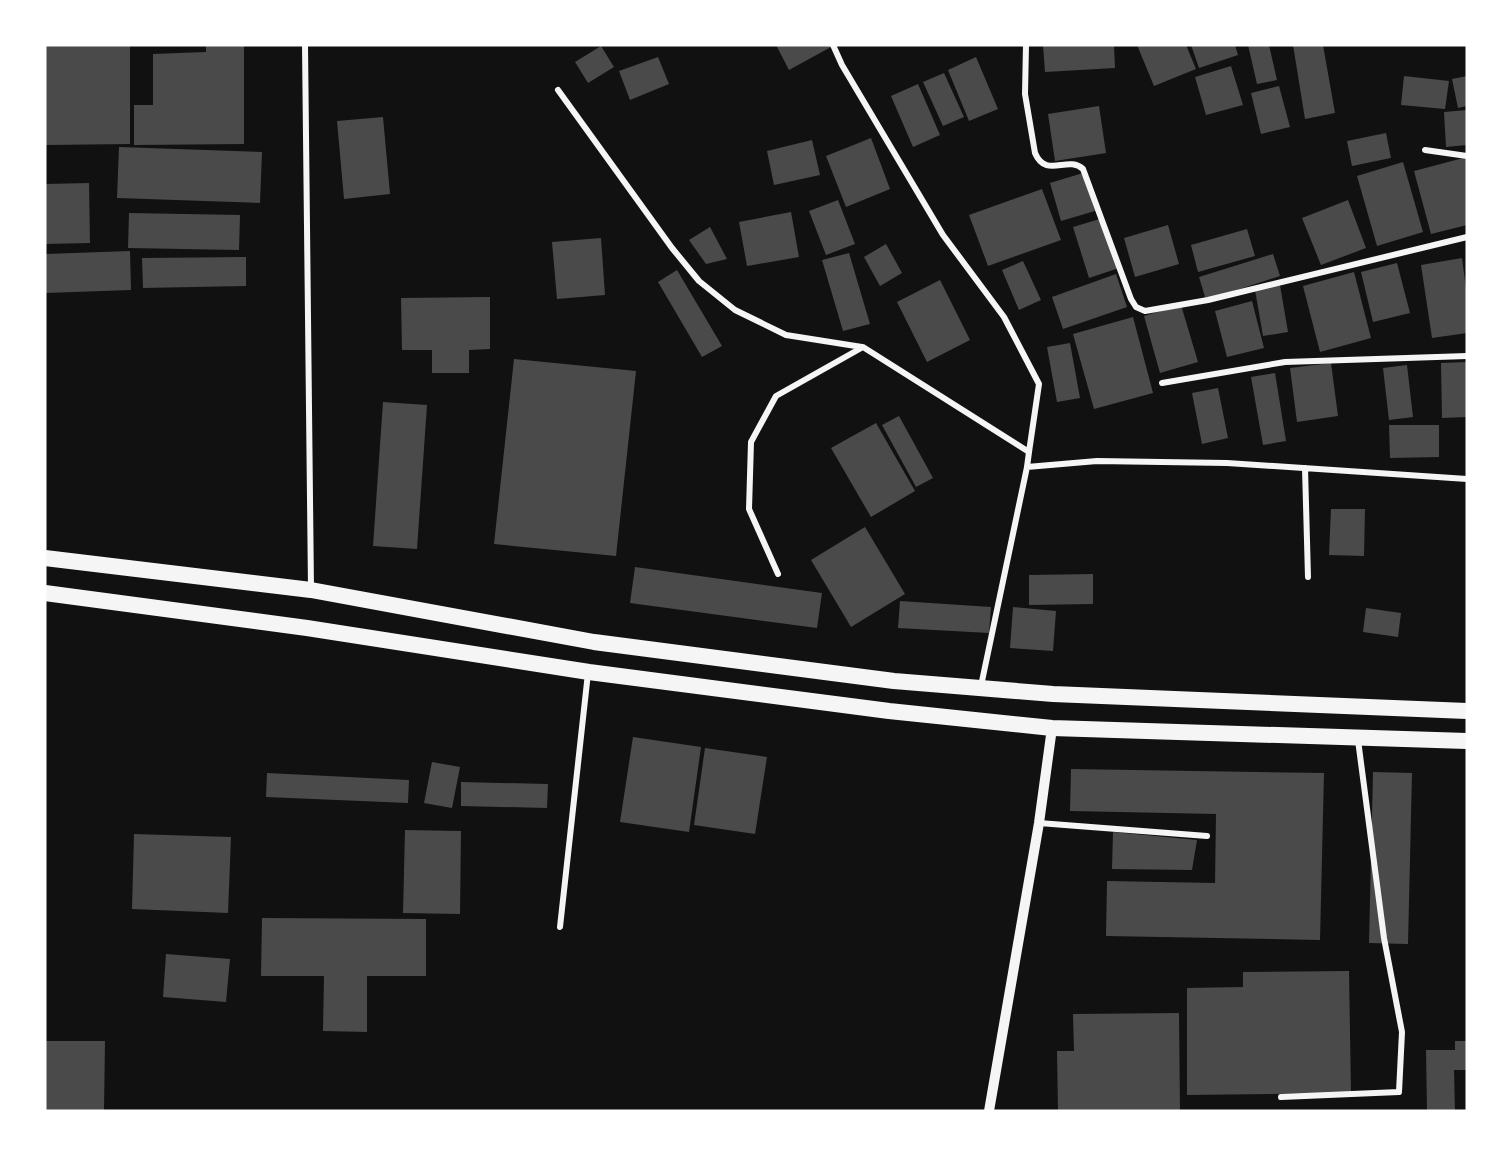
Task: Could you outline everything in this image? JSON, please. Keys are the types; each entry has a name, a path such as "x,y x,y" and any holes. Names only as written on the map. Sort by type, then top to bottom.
{"highway":[{"path":"45,558 311,590 594,642 894,681 1053,694 1467,711"},
{"path":"45,593 307,628 588,672 889,711 1052,728 1467,741"}],"street":[{"path":"305,45 311,590"},
{"path":"833,45 842,65 943,235 1004,317 1038,384 1027,466 981,689"},
{"path":"1026,45 1025,94 1038,160 1044,165 1074,165 1083,169 1131,300 1136,307 1145,311 1208,300 1467,237"},
{"path":"558,90 672,248 699,281 735,310 786,335 863,347 1029,452"},
{"path":"1425,150 1467,156"},
{"path":"778,574 749,509 751,442 776,396 863,347"},
{"path":"1162,383 1285,362 1467,356"},
{"path":"1027,466 1097,461 1227,463 1467,479"},
{"path":"1305,468 1308,577"},
{"path":"560,927 588,672"},
{"path":"989,1111 1039,823 1052,728"},
{"path":"1281,1097 1400,1092 1402,1032 1384,938 1358,739"},
{"path":"1039,823 1207,836"}],"building":[{"path":"45,45 130,45 130,144 45,145"},
{"path":"206,45 244,45 244,144 134,145 134,105 153,105 153,54 206,52"},
{"path":"776,45 830,45 831,47 789,70"},
{"path":"1043,45 1114,45 1115,68 1045,72"},
{"path":"1137,45 1186,45 1196,69 1154,86"},
{"path":"1191,45 1235,45 1238,55 1199,68"},
{"path":"1248,45 1269,45 1277,80 1257,84"},
{"path":"1293,45 1323,45 1335,113 1305,119"},
{"path":"601,46 614,67 588,83 575,62"},
{"path":"658,57 669,84 630,100 619,71"},
{"path":"976,57 998,109 969,121 948,70"},
{"path":"1231,66 1243,105 1206,115 1195,77"},
{"path":"944,73 964,117 943,126 923,82"},
{"path":"1404,76 1449,81 1445,109 1401,105"},
{"path":"1467,76 1467,106 1458,108 1452,79"},
{"path":"918,84 940,135 913,147 891,96"},
{"path":"1279,86 1290,127 1261,134 1251,93"},
{"path":"1099,106 1106,153 1055,161 1048,114"},
{"path":"1467,110 1467,145 1446,147 1444,112"},
{"path":"383,117 390,194 344,199 337,121"},
{"path":"1386,133 1391,158 1352,166 1347,141"},
{"path":"871,138 890,189 846,207 826,156"},
{"path":"812,140 820,175 774,185 767,151"},
{"path":"119,147 262,152 260,203 117,198"},
{"path":"1467,157 1467,225 1431,234 1414,171"},
{"path":"1403,162 1423,232 1377,246 1357,176"},
{"path":"1083,173 1095,211 1061,221 1050,183"},
{"path":"89,183 90,243 45,244 45,184"},
{"path":"1042,189 1061,240 988,266 969,215"},
{"path":"838,200 855,244 826,255 809,211"},
{"path":"1348,200 1366,248 1321,265 1302,218"},
{"path":"791,212 799,257 747,266 739,222"},
{"path":"129,213 240,215 239,250 128,248"},
{"path":"1103,218 1119,268 1089,278 1073,227"},
{"path":"1168,225 1179,264 1135,277 1124,238"},
{"path":"710,227 727,259 706,264 689,240"},
{"path":"1247,229 1255,256 1198,272 1191,245"},
{"path":"601,238 605,295 557,299 552,242"},
{"path":"886,244 902,273 880,286 864,257"},
{"path":"130,251 131,290 45,293 45,254"},
{"path":"849,253 870,324 843,331 822,260"},
{"path":"1273,254 1280,276 1206,300 1199,277"},
{"path":"246,257 246,286 143,288 142,258"},
{"path":"1462,258 1467,296 1467,333 1432,338 1421,265"},
{"path":"1023,261 1041,300 1019,310 1002,270"},
{"path":"1397,263 1410,313 1373,322 1361,272"},
{"path":"677,270 722,346 702,357 658,282"},
{"path":"1354,272 1371,338 1320,352 1303,286"},
{"path":"1116,274 1127,307 1063,329 1052,297"},
{"path":"940,280 970,340 927,362 897,302"},
{"path":"1280,285 1288,332 1263,336 1255,290"},
{"path":"490,297 490,349 469,350 469,373 432,373 432,350 402,350 401,298"},
{"path":"1252,301 1264,348 1227,357 1215,311"},
{"path":"1181,305 1198,362 1160,373 1144,316"},
{"path":"1133,317 1153,393 1094,409 1073,334"},
{"path":"1070,343 1080,398 1057,402 1047,347"},
{"path":"514,359 636,371 616,556 494,544"},
{"path":"1467,362 1467,417 1442,418 1441,363"},
{"path":"1331,363 1338,416 1297,422 1290,368"},
{"path":"1407,365 1413,417 1389,420 1383,368"},
{"path":"1275,373 1286,441 1263,445 1251,377"},
{"path":"1218,388 1228,438 1202,444 1192,393"},
{"path":"383,402 427,405 417,549 373,546"},
{"path":"899,416 933,478 916,487 882,425"},
{"path":"876,423 915,491 871,517 831,448"},
{"path":"1389,425 1439,425 1439,457 1390,458"},
{"path":"1331,509 1365,509 1364,556 1329,555"},
{"path":"865,527 905,594 851,627 811,560"},
{"path":"635,567 822,593 817,628 630,603"},
{"path":"1093,574 1093,604 1029,605 1029,575"},
{"path":"900,601 991,607 989,633 898,628"},
{"path":"1013,607 1056,611 1053,651 1010,648"},
{"path":"1366,608 1401,613 1398,637 1363,632"},
{"path":"633,737 701,747 689,832 620,822"},
{"path":"705,748 767,757 755,834 694,825"},
{"path":"432,762 460,767 452,808 424,803"},
{"path":"1071,769 1324,773 1320,940 1106,936 1107,881 1215,883 1216,814 1070,811"},
{"path":"1373,772 1412,773 1408,944 1369,943"},
{"path":"267,773 409,780 408,803 266,797"},
{"path":"461,782 548,784 547,808 461,806"},
{"path":"405,830 461,831 460,914 403,913"},
{"path":"1113,832 1197,840 1192,870 1112,869"},
{"path":"134,834 231,837 228,913 132,909"},
{"path":"262,918 426,919 426,976 367,976 367,1032 323,1031 324,976 261,976"},
{"path":"166,954 230,959 226,1002 163,997"},
{"path":"1349,971 1351,1093 1187,1095 1187,988 1243,987 1243,972"},
{"path":"1179,1013 1180,1111 1058,1111 1057,1051 1074,1051 1073,1014"},
{"path":"45,1041 105,1041 104,1111 45,1111"},
{"path":"1455,1041 1467,1041 1467,1070 1454,1070 1455,1111 1427,1111 1426,1050 1455,1050"}]}
